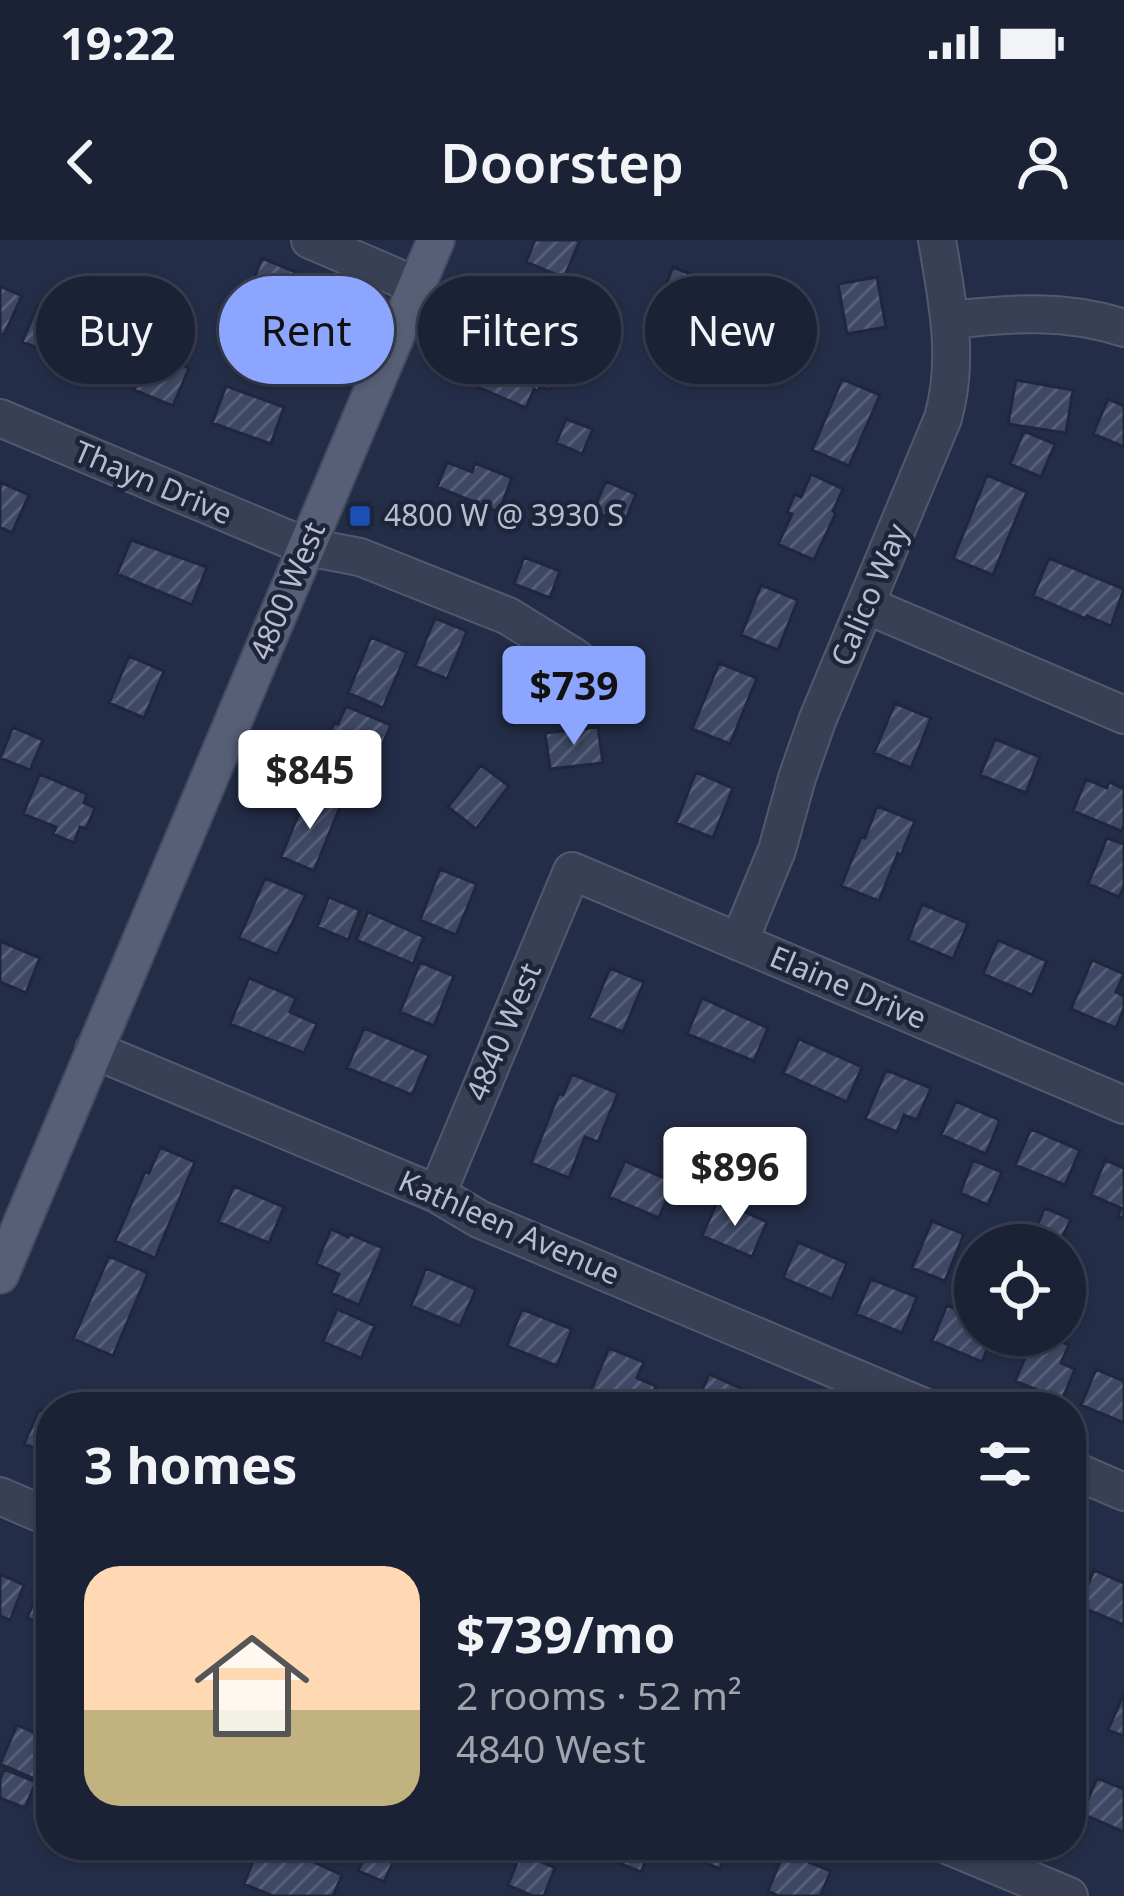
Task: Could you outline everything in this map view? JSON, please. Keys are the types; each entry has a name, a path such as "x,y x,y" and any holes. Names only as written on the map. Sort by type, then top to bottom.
{"main road":[{"name":"4800 West","path":"0,1275 436,240"}],"street":[{"path":"310,240 417,286"},
{"name":"Calico Way","path":"739,942 777,850 817,721 944,418 952,368 951,320 937,240"},
{"path":"951,320 1048,314 1124,328"},
{"name":"Thayn Drive","path":"0,418 307,547 360,557 508,616 576,658"},
{"path":"866,605 1124,715"},
{"name":"Elaine Drive","path":"572,871 1124,1105"},
{"name":"4840 West","path":"436,1194 572,871"},
{"name":"Kathleen Avenue","path":"94,1050 888,1392"},
{"path":"1086,1476 1124,1492"},
{"path":"0,1496 36,1511"},
{"path":"983,1860 1069,1896"}],"building":[{"path":"535,240 580,240 565,276 526,262"},
{"path":"262,258 305,276 255,276"},
{"path":"673,267 696,276 669,276"},
{"path":"877,277 886,327 847,334 838,284"},
{"path":"0,286 22,296 4,335 0,333"},
{"path":"36,310 36,347 22,342"},
{"path":"842,379 880,395 849,466 812,450"},
{"path":"1016,380 1073,390 1066,433 1008,424"},
{"path":"182,384 173,406 134,390 136,385"},
{"path":"552,384 550,390 534,389 526,408 473,385"},
{"path":"226,386 284,407 271,444 212,423"},
{"path":"1108,399 1124,406 1124,447 1093,434"},
{"path":"566,419 593,429 582,454 556,443"},
{"path":"1024,431 1055,444 1041,477 1010,464"},
{"path":"447,462 472,472 475,463 512,478 499,512 437,487"},
{"path":"811,474 843,489 814,560 778,544 795,494 801,497"},
{"path":"987,475 1027,492 993,575 953,559"},
{"path":"606,481 636,494 624,524 593,511"},
{"path":"0,482 29,495 12,533 0,527"},
{"path":"131,540 207,567 192,605 117,574"},
{"path":"524,557 560,571 550,598 514,584"},
{"path":"1049,558 1124,589 1111,626 1033,596"},
{"path":"761,585 798,600 778,650 741,635"},
{"path":"435,618 467,631 447,679 415,666"},
{"path":"371,637 407,652 383,708 348,693"},
{"path":"129,656 164,671 144,718 109,703"},
{"path":"719,663 757,678 730,744 692,729"},
{"path":"895,703 931,718 911,768 874,753"},
{"path":"346,706 391,725 380,750 367,745 348,790 312,774"},
{"path":"13,727 43,740 30,770 0,758"},
{"path":"598,727 603,763 550,769 545,733"},
{"path":"995,739 1040,757 1026,793 980,775"},
{"path":"481,765 509,786 476,829 448,807"},
{"path":"696,772 733,788 713,838 676,823"},
{"path":"40,774 87,794 84,803 95,808 74,843 53,834 56,827 23,814"},
{"path":"1086,779 1124,789 1121,831 1073,811"},
{"path":"307,793 340,807 314,871 281,857"},
{"path":"877,806 915,821 879,901 841,886"},
{"path":"1107,838 1124,844 1124,886 1119,897 1088,884"},
{"path":"440,869 477,884 456,935 420,920"},
{"path":"265,878 306,895 277,954 239,938"},
{"path":"329,897 360,910 348,940 317,927"},
{"path":"922,904 968,923 953,959 908,940"},
{"path":"368,912 424,937 413,964 356,940"},
{"path":"998,940 1047,961 1032,995 983,974"},
{"path":"0,941 40,958 26,993 0,982"},
{"path":"1092,960 1124,974 1116,992 1124,996 1124,1008 1116,1028 1071,1009"},
{"path":"420,962 454,976 434,1026 400,1012"},
{"path":"610,968 644,982 623,1032 589,1018"},
{"path":"249,978 296,998 290,1012 317,1024 304,1053 230,1024"},
{"path":"702,998 768,1028 754,1061 687,1034"},
{"path":"364,1028 429,1055 412,1095 347,1068"},
{"path":"799,1039 862,1067 847,1102 783,1073"},
{"path":"886,1070 931,1088 917,1120 904,1115 897,1132 865,1119"},
{"path":"572,1074 618,1093 598,1142 585,1137 569,1178 531,1163 559,1093 563,1095"},
{"path":"956,1101 1000,1120 986,1154 941,1135"},
{"path":"1031,1129 1080,1150 1065,1185 1015,1165"},
{"path":"160,1147 195,1162 155,1258 115,1241"},
{"path":"973,1160 1002,1172 988,1205 960,1193"},
{"path":"1105,1160 1124,1168 1124,1218 1118,1216 1121,1208 1091,1195"},
{"path":"625,1161 674,1182 659,1218 609,1197"},
{"path":"234,1186 284,1207 269,1243 218,1222"},
{"path":"718,1200 767,1222 752,1257 702,1236"},
{"path":"1045,1208 1071,1219 1069,1224 1038,1224"},
{"path":"932,1221 954,1230 954,1259 945,1281 912,1268"},
{"path":"331,1229 383,1248 359,1305 331,1293 339,1274 316,1264"},
{"path":"798,1242 847,1263 832,1299 783,1278"},
{"path":"109,1256 148,1273 113,1356 73,1339"},
{"path":"426,1268 476,1289 460,1326 411,1306"},
{"path":"871,1279 917,1297 902,1333 856,1314"},
{"path":"947,1305 954,1308 954,1350 932,1341"},
{"path":"337,1309 375,1326 361,1358 323,1342"},
{"path":"522,1309 572,1329 557,1366 507,1346"},
{"path":"609,1348 644,1362 637,1378 656,1386 653,1392 590,1392"},
{"path":"1026,1356 1064,1356 1061,1363 1075,1369 1065,1392 1042,1392 1015,1381"},
{"path":"1096,1369 1124,1381 1124,1423 1086,1407"},
{"path":"709,1374 749,1392 701,1392"},
{"path":"36,1417 36,1449 24,1444"},
{"path":"1094,1570 1124,1583 1124,1625 1086,1609 1086,1589"},
{"path":"0,1574 24,1585 10,1620 0,1616"},
{"path":"36,1597 36,1622 27,1618"},
{"path":"1124,1693 1124,1736 1108,1730"},
{"path":"17,1725 36,1733 36,1780 0,1764"},
{"path":"4,1769 36,1782 25,1808 0,1798"},
{"path":"1097,1778 1124,1789 1124,1832 1086,1816"},
{"path":"253,1860 309,1860 342,1875 333,1896 273,1896 244,1884"},
{"path":"363,1860 394,1860 384,1882 358,1871"},
{"path":"518,1860 537,1860 555,1868 544,1896 508,1885"},
{"path":"611,1860 646,1860 641,1872"},
{"path":"699,1860 724,1860 720,1869"},
{"path":"781,1860 804,1860 831,1871 820,1896 779,1896 768,1891"}],"place":[{"name":"4800 W @ 3930 S","path":"360,516"}]}
